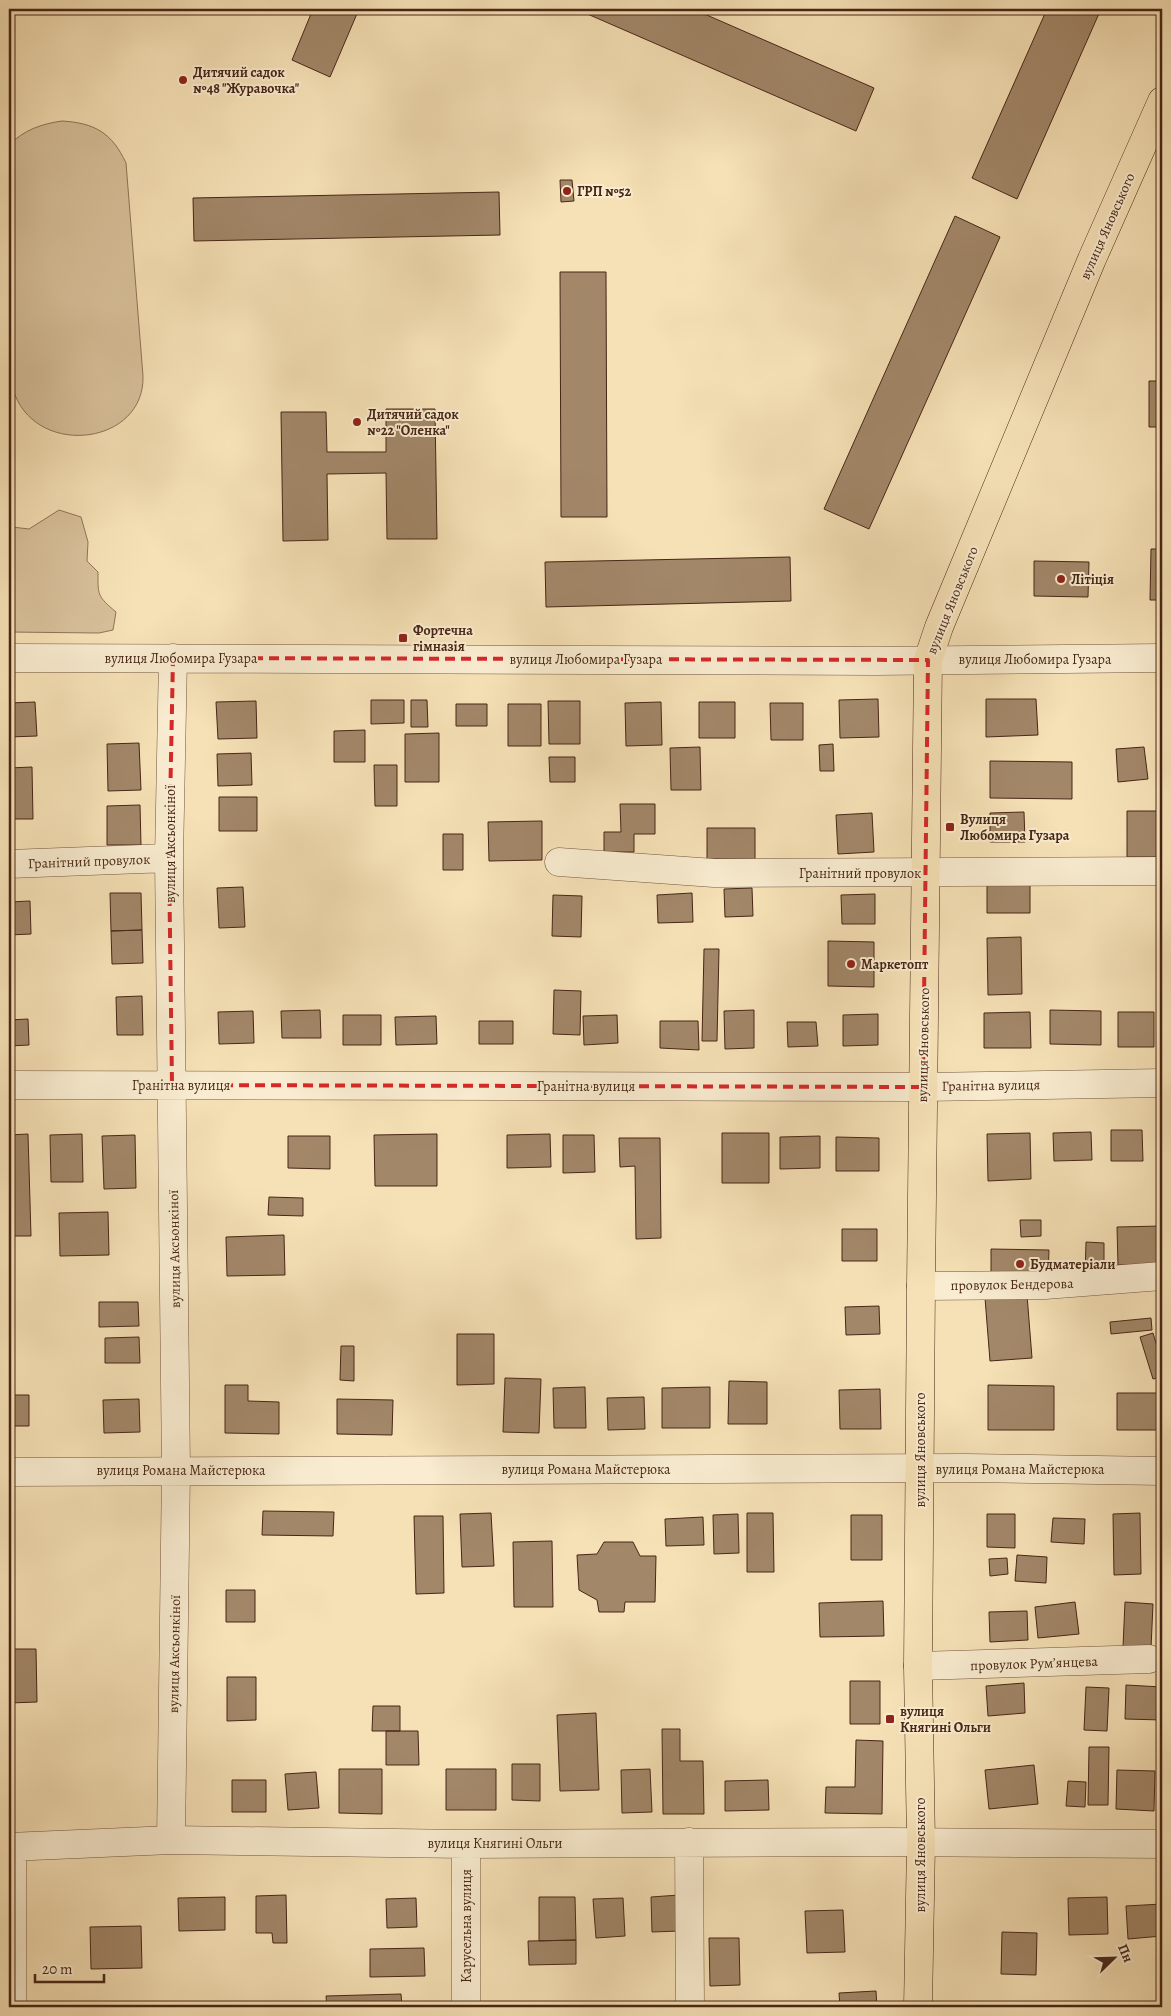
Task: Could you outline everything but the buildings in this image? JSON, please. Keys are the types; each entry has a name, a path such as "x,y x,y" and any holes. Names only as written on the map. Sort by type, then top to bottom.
{"main road":[{"name":"вулиця Яновського","path":"918,2007 920,1843 918,1666 928,660 939,627 1092,259 1162,101"}],"street":[{"name":"вулиця Любомира Гузара","path":"9,658 928,660 1162,658"},
{"name":"вулиця Аксьонкіної","path":"171,1840 176,1470 169,858 174,658"},
{"name":"Гранітний провулок","path":"9,864 169,858"},
{"name":"Гранітний провулок","path":"559,862 714,873 1162,871"},
{"name":"Гранітна вулиця","path":"9,1085 923,1087 1162,1083"},
{"name":"провулок Бендерова","path":"921,1286 1045,1285 1162,1276"},
{"name":"вулиця Романа Майстерюка","path":"9,1472 920,1469 1162,1471"},
{"name":"провулок Румʼянцева","path":"918,1666 1149,1659"},
{"name":"вулиця Княгині Ольги","path":"10,1847 171,1840 466,1844 689,1842 1162,1844"},
{"path":"689,1842 690,2007"},
{"name":"Карусельна вулиця","path":"466,1844 466,2007"},
{"path":"10,1847 12,2007"}],"highlighted area":[{"path":"173,658 928,660 923,1087 172,1085 169,858"}],"shaded area":[{"path":"62,121 84,124 101,132 115,144 126,163 143,376 139,399 127,417 110,429 89,435 67,435 46,428 28,415 15,395 10,375 9,145 33,128"},
{"path":"59,510 81,517 88,542 87,561 98,572 100,595 116,612 113,630 99,633 9,632 9,521 12,527 29,529"}],"place":[{"name":"Дитячий садок №48 \"Журавочка\"","path":"183,80"},
{"name":"ГРП №52","path":"567,191"},
{"name":"Дитячий садок №22 \"Оленка\"","path":"357,422"},
{"name":"Літіція","path":"1061,579"},
{"name":"Фортечна гімназія","path":"403,638"},
{"name":"Вулиця Любомира Гузара","path":"950,827"},
{"name":"Маркетопт","path":"851,964"},
{"name":"Будматеріали","path":"1020,1264"},
{"name":"вулиця Княгині Ольги","path":"890,1719"}]}
